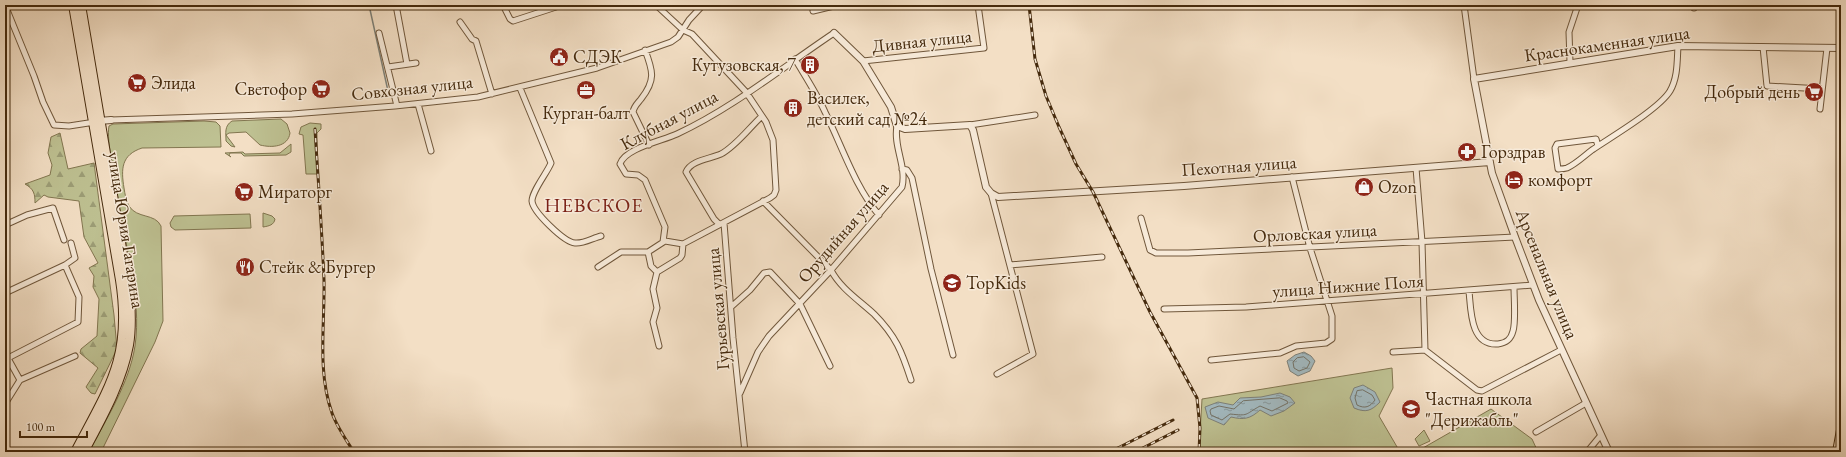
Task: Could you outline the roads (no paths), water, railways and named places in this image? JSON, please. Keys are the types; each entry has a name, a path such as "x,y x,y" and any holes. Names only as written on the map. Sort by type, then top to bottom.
{"main road":[{"name":"улица Юрия Гагарина","path":"73,5 130,296 131,319 129,345 118,382 84,452"},
{"name":"улица Юрия Гагарина","path":"75,452 113,378 121,352 124,321 120,280 95,122 81,5"},
{"path":"1837,452 1841,430"}],"street":[{"path":"5,5 43,102 54,125 69,126 95,122"},
{"path":"396,5 407,64"},
{"path":"503,5 510,19 513,21 556,7"},
{"path":"598,267 621,252 648,252 663,242 672,241 683,244 774,195 776,190 774,140 762,116 746,92 692,34 683,30 656,5"},
{"name":"Совхозная улица","path":"95,122 111,120 292,114 397,106 478,97 520,88 551,78 597,68 671,42 678,37 689,20 703,5"},
{"path":"813,11 838,5"},
{"name":"Дивная улица","path":"863,61 984,48 978,5"},
{"name":"Арсенальная улица","path":"1464,5 1474,79 1490,162 1515,238 1533,285 1561,350 1609,452"},
{"path":"1570,62 1569,32 1578,5"},
{"path":"460,22 472,39 476,41 492,94"},
{"path":"379,33 397,106"},
{"name":"Клубная улица","path":"663,242 665,227 645,180 638,175 626,174 620,164 621,159 625,155 677,134 729,105 834,33"},
{"name":"Орудийная улица","path":"745,452 740,393 758,352 769,336 831,270 880,215 902,187 902,169 896,133 898,126 891,107 863,61 834,33"},
{"path":"1598,146 1596,139 1557,144 1555,148 1558,169 1566,168 1598,146 1663,99 1671,88 1676,73 1678,46"},
{"name":"Краснокаменная улица","path":"1474,79 1570,62 1678,46 1841,48"},
{"path":"1763,47 1767,86 1822,89"},
{"path":"1820,109 1827,48"},
{"path":"645,50 652,68 653,76 633,112 649,145"},
{"path":"795,59 826,113 839,144 857,179 873,208 880,215"},
{"path":"388,67 416,62"},
{"path":"520,88 551,162 533,196 533,206 539,214 568,242 576,244 601,236"},
{"path":"418,104 431,151"},
{"path":"898,126 905,129 970,125 1035,115"},
{"path":"721,223 714,219 686,172 691,166 701,160 712,158 729,148 762,116"},
{"path":"970,125 973,130 986,187 991,194 1033,354 997,374"},
{"name":"Пехотная улица","path":"991,194 998,197 1093,192 1490,162"},
{"path":"1416,168 1422,242 1425,350"},
{"path":"902,169 907,170 912,178 931,269 953,354"},
{"path":"1211,360 1280,353 1296,346 1330,342 1332,339 1332,316 1310,248 1292,177"},
{"path":"763,201 831,270 856,299 874,315 897,341 911,380"},
{"path":"5,225 27,215 53,208 64,240"},
{"name":"Орловская улица","path":"1141,218 1150,250 1156,253 1310,248 1515,238"},
{"name":"Гурьевская улица","path":"721,223 740,393"},
{"path":"5,293 65,265 75,258 71,243"},
{"path":"659,346 653,322 657,308 653,289 656,272 680,258 682,255 683,244"},
{"path":"648,252 651,266 656,272"},
{"path":"1010,265 1102,257"},
{"path":"20,380 7,356 78,322 79,297 65,265"},
{"path":"731,307 767,271 770,272 800,304 830,366"},
{"name":"улица Нижние Поля","path":"1164,309 1246,307 1327,300 1423,295 1533,285"},
{"path":"1469,291 1472,321 1477,334 1486,342 1504,344 1510,339 1514,330 1514,287"},
{"path":"1393,352 1425,350 1477,390 1486,389 1561,350"},
{"path":"5,404 20,380 75,356"},
{"path":"1536,432 1586,403"},
{"path":"1587,452 1601,436"},
{"path":"5,450 10,452"}],"water":[{"path":"1304,352 1311,356 1315,361 1310,371 1298,376 1290,371 1287,361 1295,355"},
{"path":"1363,385 1375,392 1380,402 1374,407 1365,411 1354,408 1350,398 1354,388"},
{"path":"1280,393 1290,397 1295,403 1284,411 1271,416 1260,410 1247,418 1231,417 1224,425 1208,418 1205,407 1218,402 1233,405 1240,398 1261,397"}],"waterway":[{"path":"369,5 388,91"}],"railway":[{"path":"1029,5 1035,59 1046,96 1059,127 1076,164 1093,192 1150,312 1197,398 1200,428 1199,452"},
{"path":"315,129 324,280 323,364 325,381 327,397 334,418 354,452"},
{"path":"1110,452 1173,420"},
{"path":"1135,452 1178,430"}],"place":[{"name":"СДЭК","path":"559,57"},
{"name":"Кутузовская, 7","path":"810,65"},
{"name":"Элида","path":"137,83"},
{"name":"Светофор","path":"321,89"},
{"name":"Курган-балт","path":"586,90"},
{"name":"Добрый день","path":"1814,92"},
{"name":"Василек, детский сад №24","path":"793,108"},
{"name":"Горздрав","path":"1467,152"},
{"name":"комфорт","path":"1514,180"},
{"name":"Ozon","path":"1364,187"},
{"name":"Мираторг","path":"244,192"},
{"name":"Стейк & Бургер","path":"245,267"},
{"name":"TopKids","path":"952,283"},
{"name":"Частная школа \"Дерижабль\"","path":"1411,409"}],"district":[{"name":"НЕВСКОЕ","path":"594,205"}]}
